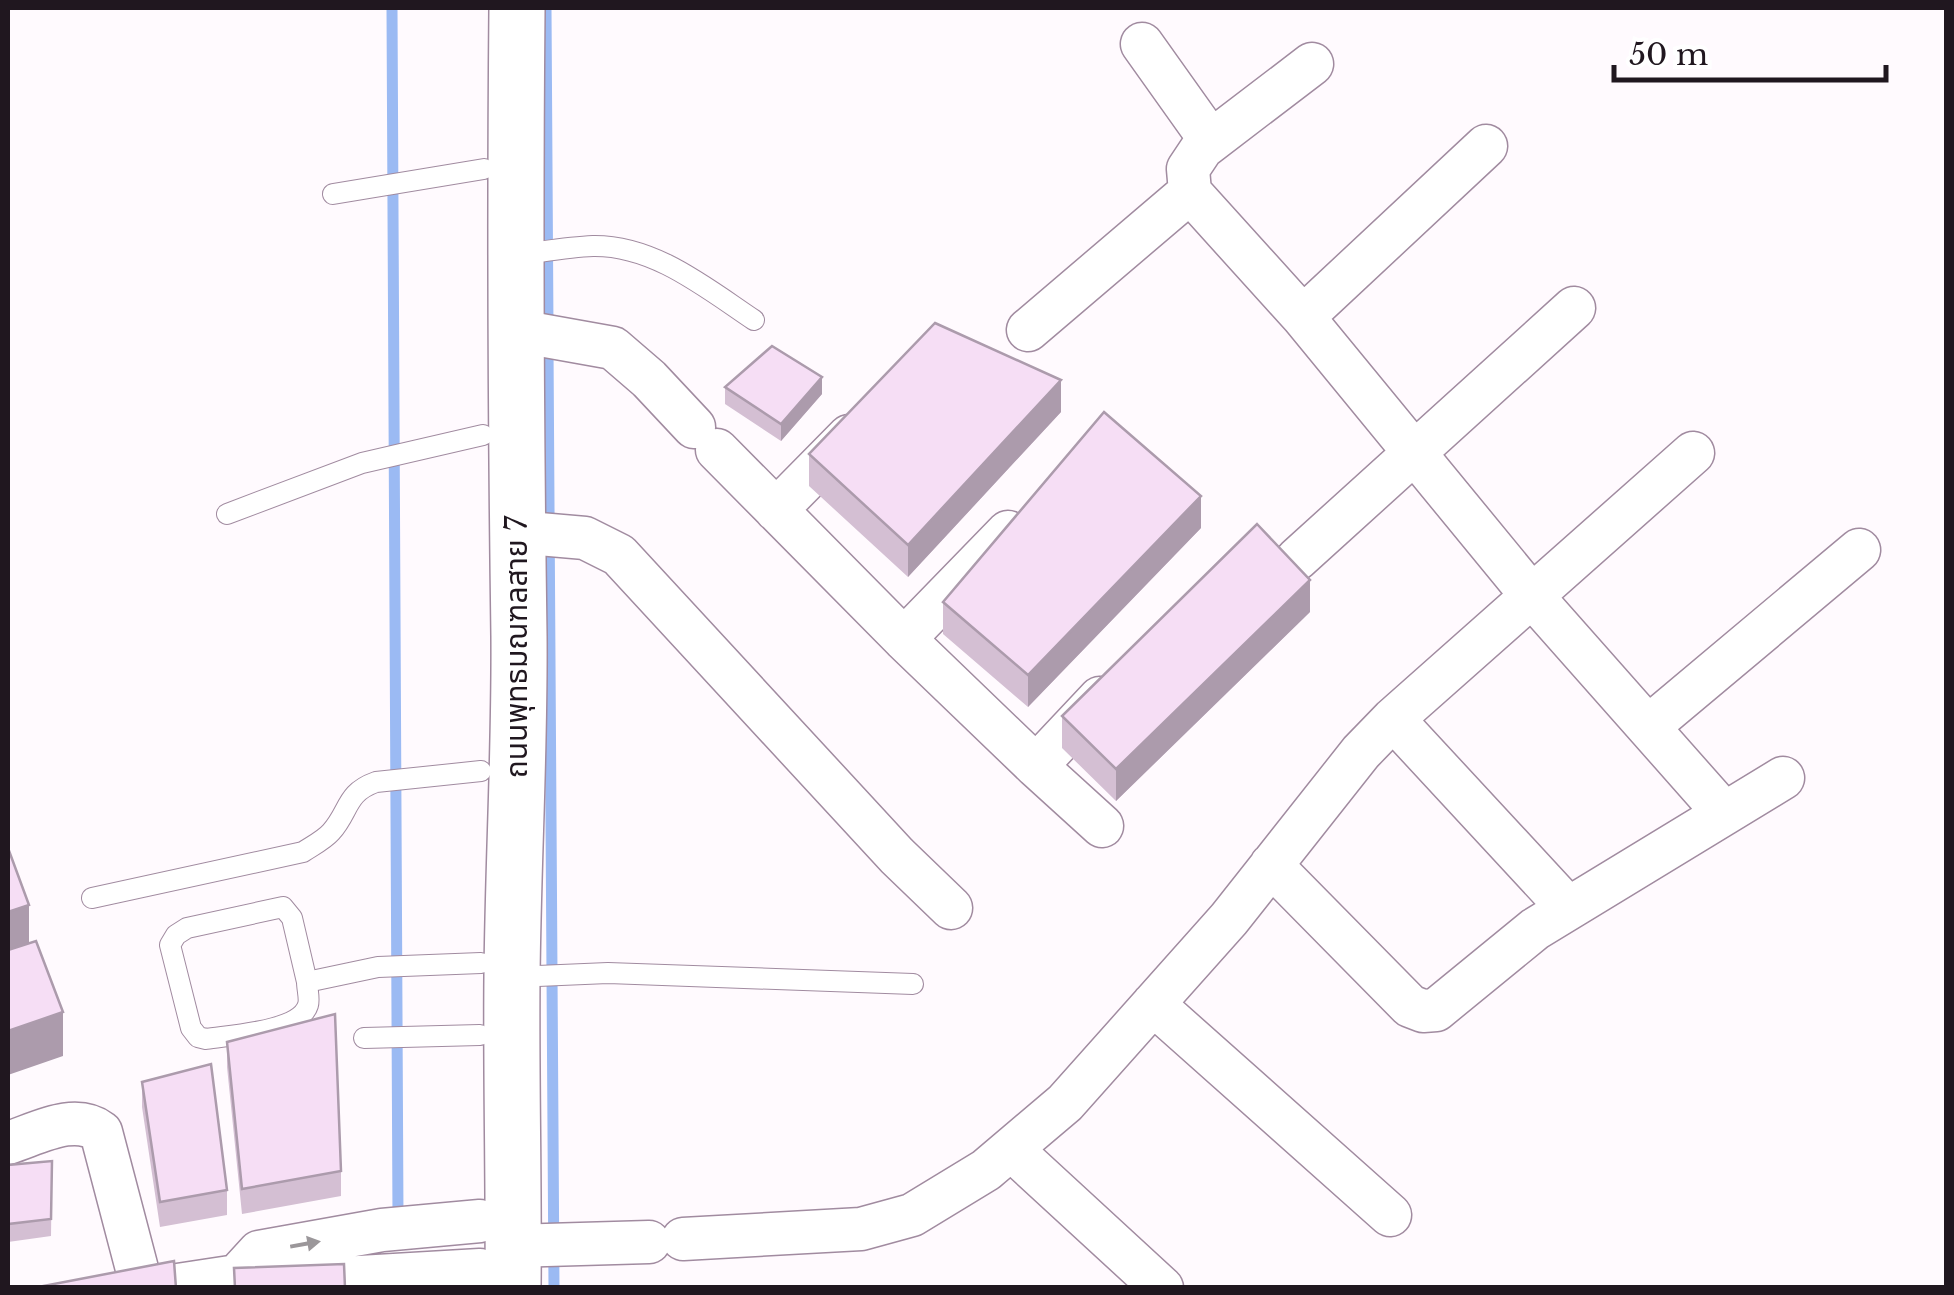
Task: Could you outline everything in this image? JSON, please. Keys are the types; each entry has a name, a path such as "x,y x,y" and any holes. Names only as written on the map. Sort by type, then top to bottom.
{"main road":[{"name":"ถนนพุทธมณฑลสาย 7","path":"483,8 463,172 482,771 497,970 480,1034 486,1257"},
{"name":"ถนนพุทธมณฑลสาย 7","path":"486,1257 497,970 519,639 528,334 514,255 517,8"}],"street":[{"path":"1142,44 1212,142"},
{"path":"1312,64 1212,142 1188,169 1190,192 1303,317 1532,596 1724,813"},
{"path":"1303,317 1486,146"},
{"path":"1028,330 1190,192"},
{"path":"1297,560 1574,308"},
{"path":"528,334 613,348 904,640 1102,826"},
{"path":"776,510 879,406"},
{"path":"158,1288 222,1281 257,1284 377,1280 486,1257 651,1240 861,1228 912,1215 986,1170 1065,1103 1272,864 1361,752 1393,719 1693,454"},
{"path":"904,640 1040,498"},
{"path":"522,532 585,538 619,555 897,856 952,908"},
{"path":"1648,727 1859,550"},
{"path":"1036,766 1126,670"},
{"path":"1393,719 1568,908"},
{"path":"1272,864 1410,1006 1422,1012 1436,1010 1535,930 1783,778"},
{"path":"1153,1004 1390,1215"},
{"path":"8,1143 77,1121 101,1132 142,1288"},
{"path":"1011,1150 1162,1288"},
{"path":"222,1281 259,1252 382,1230 486,1257"}],"lane":[{"path":"333,194 463,172"},
{"path":"514,255 595,246 644,254 682,272 754,320"},
{"path":"227,514 362,463 470,438"},
{"path":"92,898 302,852 329,834 360,787 482,771"},
{"path":"284,907 292,918 307,982 308,1004 301,1017 286,1025 198,1037 190,1028 170,945 176,934 187,928 284,907"},
{"path":"307,982 378,968 913,984"},
{"path":"364,1038 480,1034"}],"building":[{"path":"935,323 1061,380 908,545 809,454"},
{"path":"772,346 822,377 781,424 725,387"},
{"path":"1104,412 1201,496 1028,675 943,602"},
{"path":"1257,524 1310,580 1116,769 1062,716"},
{"path":"8,848 29,905 8,912"},
{"path":"36,941 63,1012 8,1031 8,950"},
{"path":"335,1014 341,1171 242,1189 227,1042"},
{"path":"211,1064 227,1190 160,1202 142,1082"},
{"path":"52,1161 51,1219 8,1224 8,1165"},
{"path":"174,1261 176,1288 33,1288"},
{"path":"344,1264 345,1288 235,1288 234,1268"}],"waterway":[{"path":"392,8 398,1218"},
{"path":"546,8 548,328"},
{"path":"548,347 554,1288"}]}
